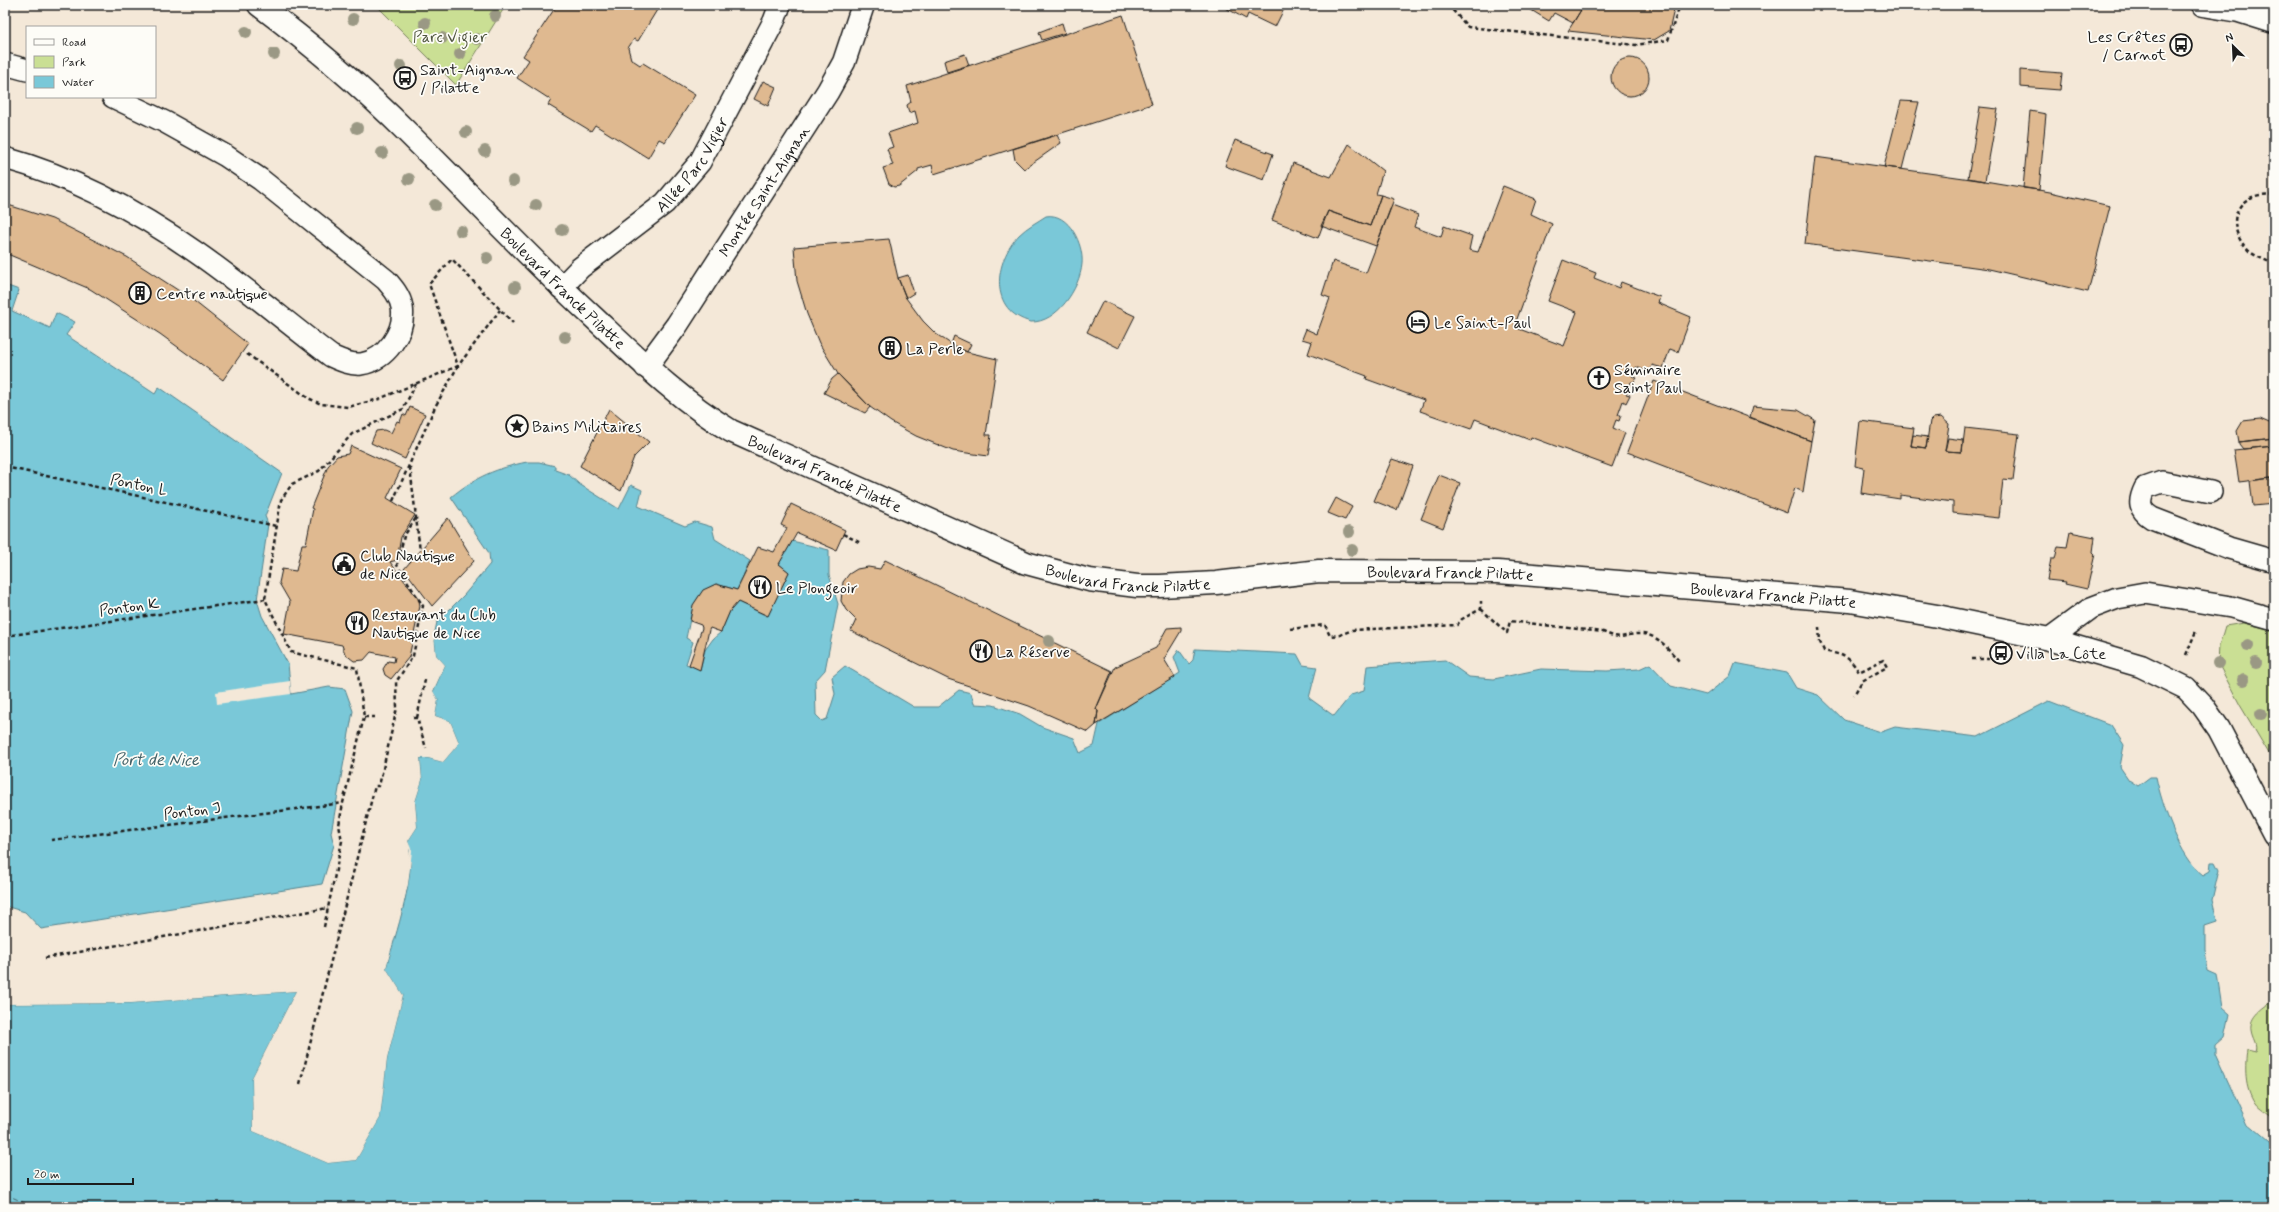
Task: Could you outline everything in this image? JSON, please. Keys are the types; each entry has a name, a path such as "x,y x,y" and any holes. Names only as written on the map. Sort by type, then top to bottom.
{"street":[{"name":"Boulevard Franck Pilatte","path":"259,5 309,43 367,94 561,288 646,367 699,411 731,431 1026,563 1089,580 1137,586 1216,583 1312,571 1498,572 1850,601 2049,638 2141,666 2179,683 2203,706 2219,729 2274,834"},
{"name":"Montée Saint-Aignan","path":"646,367 677,325 828,91 844,62 855,33 863,5"},
{"path":"2203,5 2239,11 2274,22"}],"lane":[{"name":"Allée Parc Vigier","path":"561,288 580,268 665,203 700,162 774,21 780,5"},
{"path":"5,64 26,70"},
{"path":"5,158 36,167 138,215 197,253 331,356 346,363 361,364 378,357 390,348 401,328 402,307 397,293 386,280 260,179 226,156 165,122 115,98"},
{"path":"2211,492 2162,482 2146,488 2141,496 2141,504 2144,513 2152,518 2229,548 2274,561"},
{"path":"2049,638 2091,608 2117,598 2145,593 2231,607 2274,619"}],"path":[{"path":"1448,5 1468,27 1636,45 1668,40 1680,5"},
{"path":"2274,195 2258,195 2245,200 2236,214 2235,226 2241,242 2248,251 2274,264"},
{"path":"458,366 429,284 452,259 513,323"},
{"path":"393,501 410,466 435,407 458,366 500,310"},
{"path":"324,927 342,841 339,825 343,803 364,717 357,668 291,652 265,599 276,526 281,500 292,484 319,471 352,434 403,409 416,384"},
{"path":"410,466 420,551"},
{"name":"Ponton L","path":"5,467 276,526"},
{"path":"300,1084 375,786 379,786 398,708 396,682 413,656 422,602 397,565 404,536 416,518"},
{"path":"843,534 861,543"},
{"path":"1476,598 1480,598 1481,609 1507,633 1510,621 1603,632 1616,638 1643,634 1659,640 1680,661"},
{"name":"Ponton K","path":"5,636 265,599"},
{"path":"1290,629 1325,625 1330,636 1340,635 1352,630 1457,625 1462,618 1481,609"},
{"path":"1820,624 1818,634 1824,651 1845,655 1852,660 1859,672 1883,660 1887,667 1862,681 1854,695"},
{"path":"425,680 415,718 426,748"},
{"path":"364,717 377,717"},
{"name":"Ponton J","path":"51,840 343,803"},
{"path":"44,958 328,908"}],"green space":[{"name":"Parc Vigier","path":"376,5 506,5 456,85"},
{"path":"2244,623 2274,630 2274,762 2240,705 2218,663 2219,646 2225,626"},
{"path":"2274,1001 2274,1120 2259,1108 2251,1098 2246,1078 2246,1064 2247,1050 2256,1052 2257,1049 2252,1030 2253,1021 2258,1013"}],"water":[{"path":"1046,216 1054,216 1062,219 1068,224 1078,239 1082,256 1082,264 1077,283 1066,302 1050,317 1041,321 1031,322 1017,316 1007,308 1002,297 1000,271 1004,258 1019,235"},
{"name":"Port de Nice","path":"5,285 19,290 12,311 50,328 56,313 75,322 66,335 155,394 159,387 282,473 265,516 268,524 257,600 262,616 288,664 291,694 329,687 345,689 353,711 331,833 334,845 322,884 41,929 25,912 5,906"},
{"path":"527,462 539,462 555,466 555,470 569,475 579,484 619,509 631,485 642,490 638,506 685,526 695,522 712,527 715,539 750,561 737,590 716,584 708,588 697,599 686,638 693,642 686,664 700,669 705,650 713,639 721,632 730,611 738,602 767,616 789,572 779,564 792,541 829,550 829,575 838,604 825,670 815,681 816,715 822,721 827,719 835,694 832,677 845,666 914,707 938,707 959,690 971,693 974,704 993,705 1020,714 1042,727 1074,738 1080,753 1094,746 1099,724 1180,673 1174,657 1179,650 1189,664 1193,660 1195,649 1297,654 1303,665 1317,667 1309,698 1334,716 1351,695 1364,691 1367,666 1445,660 1469,677 1494,679 1541,669 1607,671 1639,669 1650,664 1671,686 1706,695 1730,676 1735,663 1787,673 1796,688 1818,695 1844,720 1881,732 1895,727 1978,737 2049,701 2111,725 2124,745 2120,767 2129,780 2138,786 2150,777 2156,777 2167,816 2187,856 2203,875 2210,871 2211,862 2215,862 2219,870 2212,900 2217,921 2205,925 2205,950 2208,971 2217,975 2222,1008 2229,1014 2224,1037 2215,1045 2215,1054 2247,1125 2274,1148 2274,1207 5,1207 5,1004 131,1003 296,991 252,1078 253,1131 328,1163 356,1160 380,1118 387,1059 403,995 386,968 400,922 408,886 410,854 408,841 417,827 415,802 422,780 420,758 428,758 443,762 459,743 450,721 435,716 438,700 433,692 445,665 436,655 434,636 437,622 464,595 490,564 489,553 451,497 469,484 487,474 506,467"}],"pier":[{"path":"434,636 436,655 445,665 433,691 438,700 435,716 450,721 459,743 443,762 428,758 420,758 422,780 415,802 417,827 408,841 412,851 408,884 386,968 403,995 387,1059 380,1118 356,1160 328,1163 253,1131 252,1078 296,991 131,1003 5,1004 5,1002 131,1001 297,989 298,992 254,1078 255,1129 328,1161 355,1158 378,1118 385,1058 401,995 384,968 406,884 410,851 406,841 415,826 413,802 420,780 418,757 429,756 442,760 457,743 448,722 433,717 436,701 431,691 443,665 434,656 432,638"},
{"path":"290,681 291,694 217,704 216,692"}],"building":[{"path":"557,5 660,5 638,41 634,39 628,48 631,59 640,65 643,63 695,95 665,142 659,139 648,158 595,125 591,131 548,105 551,100 517,78 529,60 523,56"},
{"path":"1220,5 1286,5 1275,27 1248,14 1246,19"},
{"path":"1523,5 1584,5 1573,23 1554,13 1549,21"},
{"path":"1584,5 1675,5 1669,31 1654,40 1568,31"},
{"path":"1123,15 1152,104 934,174 932,165 918,169 918,171 899,186 894,187 889,184 883,168 893,165 887,149 893,147 888,133 918,123 915,111 909,113 907,105 911,102 907,86"},
{"path":"1062,23 1065,33 1042,40 1039,32"},
{"path":"965,54 969,65 947,72 944,61"},
{"path":"1630,58 1643,64 1649,77 1643,90 1630,96 1617,90 1611,77 1617,64"},
{"path":"2020,70 2062,73 2060,90 2020,87"},
{"path":"763,81 776,87 768,106 754,99"},
{"path":"1901,101 1919,102 1902,169 1884,167"},
{"path":"1980,107 1998,109 1985,181 1968,178"},
{"path":"2030,111 2046,114 2039,190 2023,188"},
{"path":"1057,135 1061,143 1024,169 1015,160 1013,149"},
{"path":"1235,140 1273,154 1264,180 1225,166"},
{"path":"1349,144 1383,171 1376,194 1381,195 1370,226 1328,211 1318,238 1272,220 1293,163 1331,177"},
{"path":"1815,157 1985,181 2050,192 2110,206 2088,292 1989,269 1805,244"},
{"name":"Le Saint-Paul","path":"1503,186 1536,199 1531,214 1552,224 1514,327 1564,346 1577,312 1548,301 1563,260 1596,273 1594,278 1619,288 1621,282 1660,297 1658,303 1691,317 1678,352 1670,349 1663,368 1652,365 1650,372 1636,367 1632,376 1637,378 1634,382 1631,382 1626,394 1630,395 1626,403 1623,401 1618,415 1621,415 1619,421 1616,420 1613,428 1625,433 1612,467 1531,437 1530,440 1475,419 1471,429 1420,411 1424,400 1366,379 1367,376 1308,354 1312,342 1302,339 1306,329 1317,334 1330,298 1322,295 1333,261 1366,273 1392,205 1418,215 1414,227 1441,237 1444,226 1472,236 1469,250 1478,252"},
{"path":"1381,195 1394,199 1376,246 1321,226 1328,211 1370,226"},
{"name":"Centre nautique","path":"5,204 52,219 127,257 190,298 248,344 223,380 160,334 90,289 5,253"},
{"name":"La Perle","path":"889,239 898,278 906,298 923,321 936,334 951,344 967,352 997,359 986,435 991,435 988,456 953,451 916,436 891,422 870,407 838,374 819,343 807,314 797,281 794,247"},
{"path":"908,275 914,293 906,298 898,278"},
{"path":"1103,301 1135,316 1119,348 1087,332"},
{"path":"954,336 971,344 967,352 951,344"},
{"path":"838,374 870,407 865,413 824,393 832,379"},
{"path":"1654,381 1811,441 1803,492 1795,488 1787,513 1627,452"},
{"path":"1753,406 1798,410 1815,420 1811,441 1750,417"},
{"path":"410,407 425,414 405,459 371,443 376,431 384,430 391,433 397,421 400,422 403,414 406,416"},
{"path":"609,409 649,442 634,457 621,491 580,466"},
{"path":"1941,417 1949,424 1945,451 1962,452 1965,428 2019,434 2013,480 2003,479 1999,518 1953,513 1953,502 1900,495 1900,499 1861,493 1864,468 1855,466 1860,421 1914,428 1911,446 1926,448 1930,421 1933,418"},
{"path":"2260,419 2274,425 2274,438 2239,442 2237,431 2243,421"},
{"path":"1913,435 1928,437 1926,448 1911,446"},
{"path":"1948,438 1963,440 1962,452 1945,451"},
{"path":"2274,438 2274,446 2243,449 2239,444 2239,442"},
{"name":"Club Nautique de Nice","path":"351,446 401,469 387,498 415,515 401,537 397,560 390,562 419,600 420,606 409,657 391,679 385,675 383,669 388,661 394,662 395,657 371,652 364,660 354,661 345,654 342,645 284,634 290,602 279,583 282,569 296,571 302,544 306,544 313,509 311,508 328,466 337,456 348,454"},
{"path":"2274,446 2274,499 2271,478 2239,482 2234,450"},
{"path":"1392,459 1413,466 1397,510 1374,501"},
{"path":"1439,475 1460,483 1443,528 1421,519"},
{"path":"2271,478 2274,504 2253,506 2250,481"},
{"path":"1336,498 1352,507 1345,520 1328,513"},
{"name":"Le Plongeoir","path":"791,504 845,530 836,550 797,533 779,564 789,572 768,616 738,602 730,611 721,632 710,628 700,670 689,665 702,628 701,625 690,621 693,605 703,590 716,584 737,590 758,547 774,552 787,528 781,525"},
{"path":"448,518 474,561 432,606 404,569"},
{"path":"2070,532 2095,537 2093,552 2095,554 2087,589 2065,584 2066,582 2047,580 2051,559 2055,559 2058,546 2067,547"},
{"name":"La Réserve","path":"885,560 1112,671 1096,709 1098,711 1096,725 1088,732 1029,706 948,679 851,631 856,620 846,610 841,601 843,582 849,574 857,569 868,567 880,569"},
{"path":"1181,627 1181,631 1164,659 1175,677 1096,725 1098,711 1096,709 1115,667 1156,648 1167,628"}],"ferry route":[{"path":"5,1194 34,1207"}],"place":[{"name":"Les Crêtes / Carnot","path":"2181,45"},
{"name":"Saint-Aignan / Pilatte","path":"405,78"},
{"name":"Centre nautique","path":"140,293"},
{"name":"Le Saint-Paul","path":"1418,322"},
{"name":"La Perle","path":"890,348"},
{"name":"Séminaire Saint Paul","path":"1599,378"},
{"name":"Bains Militaires","path":"517,426"},
{"name":"Club Nautique de Nice","path":"344,564"},
{"name":"Le Plongeoir","path":"760,587"},
{"name":"Restaurant du Club Nautique de Nice","path":"357,623"},
{"name":"La Réserve","path":"981,651"},
{"name":"Villa La Côte","path":"2001,653"}]}
